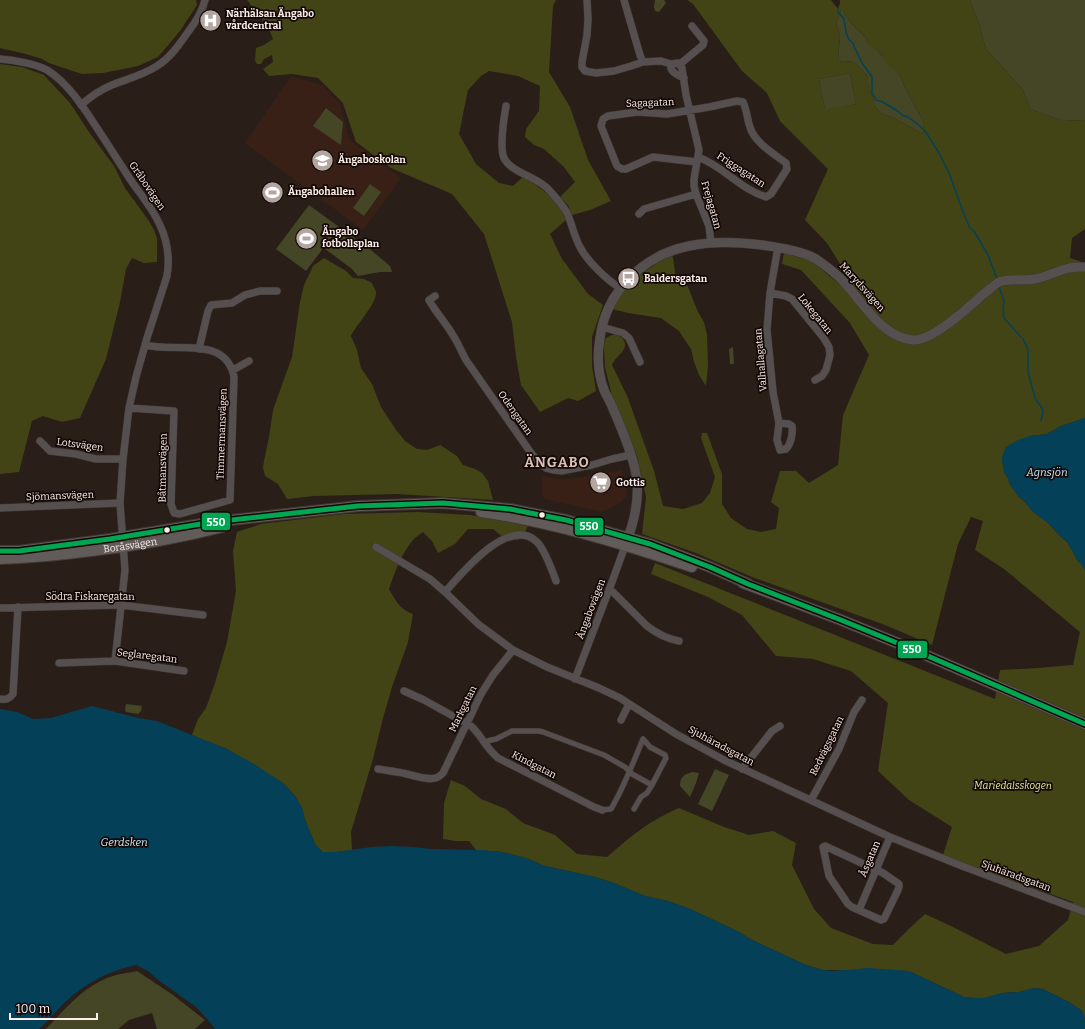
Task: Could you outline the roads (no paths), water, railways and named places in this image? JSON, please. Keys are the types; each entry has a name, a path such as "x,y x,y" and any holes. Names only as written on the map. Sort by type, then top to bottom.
{"main road":[{"name":"Boråsvägen","path":"0,552 169,539 258,518 358,506 422,504 498,514 589,535 627,541 748,584 899,644 1085,724"},
{"name":"Boråsvägen","path":"0,559 57,556 123,542"}],"street":[{"path":"81,104 93,95 112,85 151,70 161,63 177,47 193,25 205,0"},
{"path":"587,0 587,36 582,62 582,67 585,71 596,73 614,71 642,62 661,61 671,64 680,64 702,45 704,41 692,26"},
{"path":"624,0 642,62"},
{"name":"Gråbovägen","path":"0,59 29,64 47,70 62,82 81,104 155,215 164,235 168,249 168,272 145,345 129,408 120,503 125,570 115,661"},
{"path":"671,64 671,70 684,78"},
{"name":"Frejagatan","path":"680,64 699,150 694,179 696,194 709,226 711,243"},
{"name":"Friggagatan","path":"690,110 737,101 744,102 750,129 760,142 786,163 787,169 772,194 766,197 742,184 706,160 698,159"},
{"path":"506,106 503,123 502,151 507,162 512,167 539,182 548,189 563,206 575,237 584,254 599,270 620,288"},
{"name":"Sagagatan","path":"690,110 667,114 637,112 608,116 603,118 601,126 618,166 622,169 626,169 653,157 698,159"},
{"path":"639,214 644,209 696,194"},
{"name":"Marydsvägen","path":"627,541 636,512 637,477 631,455 604,390 600,372 599,348 602,327 610,305 620,288 638,270 653,259 668,252 688,246 711,243 751,244 778,247 813,258 829,268 843,281 879,323 892,333 902,338 913,340 921,339 932,334 950,322 1000,281 1034,279 1070,268 1085,267"},
{"name":"Valhallagatan","path":"778,247 770,293 767,330 773,392 779,423"},
{"path":"199,349 208,311 211,305 232,303 245,295 260,291 277,291"},
{"name":"Lokegatan","path":"770,293 786,296 792,299 823,337 829,347 830,355 826,370 822,376 815,380"},
{"name":"Odengatan","path":"435,296 429,300 454,337 466,360 539,463 546,468 554,470 568,470 631,455"},
{"path":"602,327 623,333 629,338 640,362"},
{"path":"145,345 160,348 199,349 213,351 224,357 233,370 249,361"},
{"name":"Timmermansvägen","path":"230,500 233,370"},
{"name":"Båtmansvägen","path":"129,408 174,411 171,504 174,513 180,514 230,500"},
{"name":"Lotsvägen","path":"40,440 50,451 76,454 96,459 123,459"},
{"name":"Sjömansvägen","path":"0,508 120,503"},
{"path":"445,592 478,558 490,548 504,539 518,535 526,536 538,543 546,557 556,581"},
{"name":"Ängabovägen","path":"575,678 627,541"},
{"name":"Sjuhäradsgatan","path":"376,547 420,573 445,592 478,624 513,650 547,667 620,698 676,734 742,770 890,837 962,866 1085,912"},
{"path":"609,590 622,600 652,630 673,640 679,641"},
{"name":"Södra Fiskaregatan","path":"0,608 121,605 203,615"},
{"path":"0,699 10,699 13,694 18,607"},
{"name":"Markgatan","path":"378,769 389,772 396,771 429,779 435,778 443,773 481,694 493,675 513,650"},
{"name":"Seglaregatan","path":"59,663 115,661 184,671"},
{"name":"Kindgatan","path":"404,691 467,723 477,731 483,742 498,758 602,810"},
{"name":"Redvägsgatan","path":"810,800 839,749 854,712 862,700"},
{"path":"621,720 629,704"},
{"path":"742,770 772,731 780,726"},
{"path":"483,742 496,739 512,731 539,731 604,756 625,767 629,772 652,785"},
{"path":"602,810 611,809 643,739 666,757 652,785 647,793 640,797 634,809"},
{"name":"Åsgatan","path":"859,910 890,837"},
{"path":"825,846 883,873 899,884 884,920 859,910 848,904 829,876 825,846"}],"water":[{"name":"Agnsjön","path":"1085,418 1085,570 1077,560 1067,542 1049,524 1031,510 1018,496 1009,483 1004,472 1002,459 1006,447 1018,440 1030,436 1047,434 1061,426"},
{"name":"Gerdsken","path":"92,706 138,718 157,721 227,749 254,764 283,783 295,796 302,808 305,820 315,844 323,852 392,846 502,852 526,858 545,866 611,882 645,896 668,901 690,909 806,965 823,970 833,971 869,968 909,971 964,997 983,998 1002,993 1019,992 1034,988 1043,989 1069,1002 1082,1011 1085,1019 1085,1029 215,1029 196,1007 148,971 136,965 107,974 81,989 65,1002 39,1029 0,1029 0,709 17,712 33,719 51,718"}],"waterway":[{"path":"838,10 844,19 849,40 852,42 862,63 872,77 872,93 876,100 883,102 920,126 925,131 939,153 949,173 970,228 974,231 988,255 997,279"},
{"path":"999,286 1004,302 1004,318 1021,337"},
{"path":"1023,339 1028,349 1028,372 1034,394 1043,411 1041,421"}],"place":[{"name":"Närhälsan Ängabo vårdcentral","path":"210,20"},
{"name":"Ängaboskolan","path":"323,160"},
{"name":"Ängabohallen","path":"273,192"},
{"name":"Ängabo fotbollsplan","path":"307,238"},
{"name":"Baldersgatan","path":"628,279"},
{"name":"Gottis","path":"601,483"}],"district":[{"name":"ÄNGABO","path":"557,462"}],"park label":[{"name":"Mariedalsskogen","path":"1013,786"}]}
